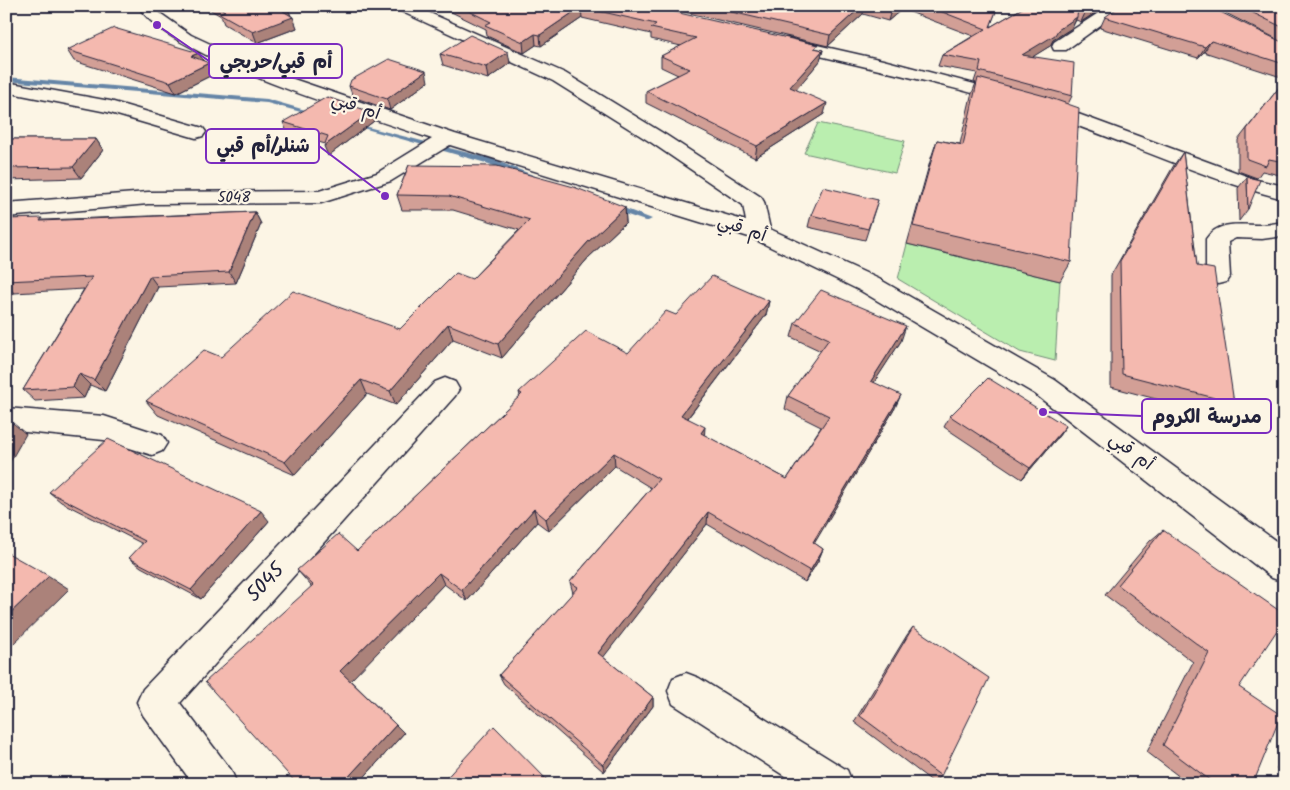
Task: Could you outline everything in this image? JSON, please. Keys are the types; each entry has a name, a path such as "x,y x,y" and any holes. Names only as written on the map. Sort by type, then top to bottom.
{"street":[{"name":"أم قبي","path":"145,6 151,14 185,38 258,73 448,138 760,233 870,285 1045,387 1284,567"},
{"path":"401,6 558,77 659,139 753,202 760,233"},
{"path":"1060,46 1120,6"},
{"path":"772,40 877,64 1044,108 1250,184 1284,193"},
{"path":"6,87 110,107 196,132"},
{"name":"5048","path":"6,210 148,198 321,197 384,177 448,138"},
{"path":"1218,276 1216,239 1232,231 1262,232 1284,229"},
{"name":"5045","path":"217,784 156,702 445,389"},
{"path":"6,419 104,428 152,443"},
{"path":"686,691 833,784"}],"green space":[{"path":"818,123 905,141 895,173 804,153"},
{"path":"907,244 1060,281 1055,361 1020,352 898,279"}],"building":[{"path":"217,6 283,6 288,9 283,11 293,17 253,32 219,13 225,11"},
{"path":"459,6 649,6 818,45 814,48 823,50 790,87 827,103 757,146 646,91 690,69 661,56 696,38 651,28 656,24 581,7 540,35 535,34 523,42 485,25 491,22"},
{"path":"706,6 862,6 830,35"},
{"path":"876,6 896,6 891,10"},
{"path":"927,6 998,6 990,27 1026,6 1094,6 1086,11 1078,9 1077,17 1058,30 1055,35 1022,55 1074,63 1072,96 979,71 981,62 942,55 986,29"},
{"path":"1120,6 1208,6 1284,43 1284,64 1211,41 1205,47 1105,17"},
{"path":"1239,6 1280,6 1284,8 1284,28"},
{"path":"114,28 199,53 191,56 209,63 170,82 67,50"},
{"path":"470,35 508,52 486,67 440,54"},
{"path":"389,59 426,71 387,99 349,86 351,80"},
{"path":"978,78 1045,96 1079,108 1071,262 913,226 937,140 963,145"},
{"path":"1284,81 1284,162 1269,159 1266,166 1247,159 1247,129"},
{"path":"327,97 371,112 324,146 328,136 283,122"},
{"path":"6,139 96,139 73,167 6,168"},
{"path":"1183,152 1197,266 1214,269 1234,403 1122,374 1120,261"},
{"path":"409,165 497,166 574,187 625,207 588,242 498,344 448,324 390,391 361,380 285,462 146,401 204,350 221,357 293,291 400,329 456,273 472,279 530,220 449,196 397,195"},
{"path":"1247,177 1260,180 1248,209"},
{"path":"823,187 878,200 868,229 811,215"},
{"path":"255,212 229,272 150,276 94,380 79,374 73,387 23,390 92,277 6,281 6,219 42,218 40,221"},
{"path":"712,276 769,301 681,415 705,427 701,433 787,479 829,416 788,396 829,339 795,323 821,290 906,326 871,381 901,395 813,542 823,549 810,571 708,512 598,653 653,697 603,765 499,675 578,587 570,582 659,479 614,453 546,519 534,509 462,590 439,573 340,671 396,725 342,784 297,784 205,682 313,585 297,570 338,534 357,551 522,394 519,392 586,331 628,353 666,311 676,315"},
{"path":"988,378 1066,426 1030,468 950,416"},
{"path":"6,423 13,423 6,435"},
{"path":"108,439 261,511 191,590 129,558 145,541 49,492"},
{"path":"1163,530 1284,614 1284,620 1239,687 1281,715 1253,784 1215,784 1163,745 1209,653 1118,585"},
{"path":"6,552 49,576 6,617"},
{"path":"913,627 989,678 941,776 860,716"},
{"path":"494,726 551,784 441,784"}],"waterway":[{"path":"6,79 267,101 316,114"},
{"path":"354,124 489,161 534,177"},
{"path":"613,207 648,219"}],"place":[{"name":"أم قبي/حربجي","path":"157,25"},
{"name":"شنلر/أم قبي","path":"385,196"},
{"name":"مدرسة الكروم","path":"1043,412"}]}
